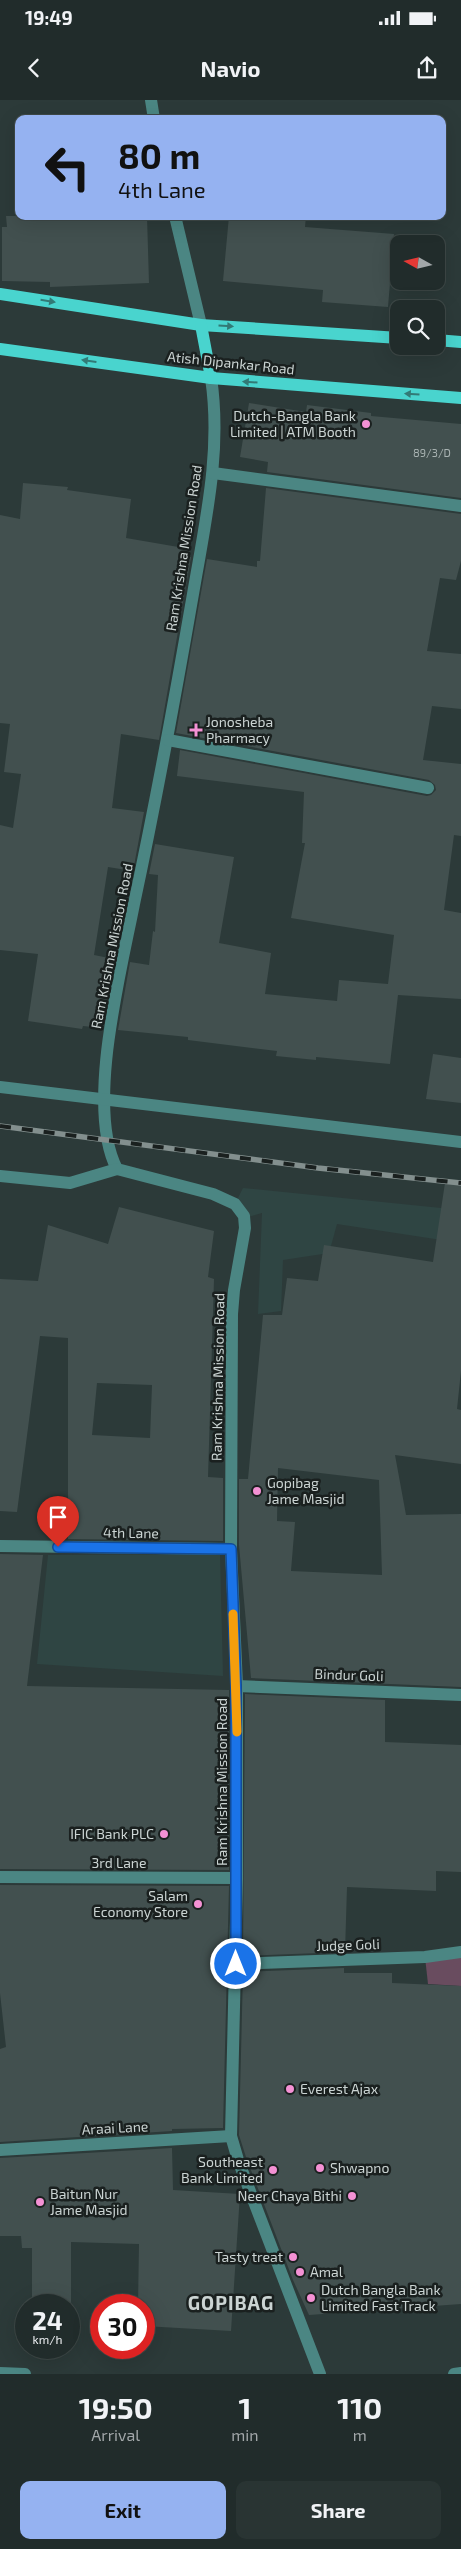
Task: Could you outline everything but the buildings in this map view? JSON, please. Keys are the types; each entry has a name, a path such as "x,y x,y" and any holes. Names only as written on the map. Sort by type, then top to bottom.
{"main road":[{"path":"0,294 201,325 390,337"},
{"path":"201,325 211,378"},
{"path":"445,341 461,342"},
{"name":"Atish Dipankar Road","path":"0,349 211,378 461,398"}],"street":[{"path":"151,100 153,115"},
{"path":"176,220 201,325"},
{"name":"Ram Krishna Mission Road","path":"211,378 214,402 213,473 168,740 115,998 102,1100 110,1150 117,1169 213,1194 235,1204 244,1216 245,1228 234,1290 232,1314 231,1549 236,1686 237,1878 231,2136 238,2160 320,2374"},
{"path":"213,473 461,506"},
{"path":"168,740 428,788"},
{"path":"0,1087 461,1142"},
{"path":"0,1176 70,1183 117,1169"},
{"name":"4th Lane","path":"0,1546 231,1549"},
{"name":"Bindur Goli","path":"236,1686 461,1695"},
{"name":"3rd Lane","path":"0,1877 237,1878"},
{"name":"Judge Goli","path":"236,1964 425,1957 461,1952"},
{"name":"Araai Lane","path":"0,2150 231,2136"},
{"path":"0,2373 25,2374"},
{"path":"454,2374 461,2373"}],"shaded area":[{"path":"243,1188 461,1210 461,1243 337,1224 329,1253 283,1260 281,1311 258,1314 262,1213 241,1219 235,1204"},
{"path":"220,1554 223,1676 37,1664 48,1555"},
{"path":"461,1952 461,1986 428,1984 425,1957"}],"railway":[{"path":"0,1126 318,1168 461,1183"}],"slow traffic":[{"path":"233,1614 237,1732"}],"place":[{"name":"Dutch-Bangla Bank Limited | ATM Booth","path":"366,424"},
{"name":"Jonosheba Pharmacy","path":"196,730"},
{"name":"Gopibag Jame Masjid","path":"257,1491"},
{"name":"IFIC Bank PLC","path":"164,1834"},
{"name":"Salam Economy Store","path":"198,1904"},
{"name":"Everest Ajax","path":"290,2089"},
{"name":"Shwapno","path":"320,2168"},
{"name":"Southeast Bank Limited","path":"273,2170"},
{"name":"Neer Chaya Bithi","path":"352,2196"},
{"name":"Baitun Nur Jame Masjid","path":"40,2202"},
{"name":"Tasty treat","path":"293,2257"},
{"name":"Amal","path":"300,2272"},
{"name":"Dutch Bangla Bank Limited Fast Track","path":"311,2298"}],"district":[{"name":"GOPIBAG","path":"231,2303"}],"route":[{"path":"58,1547 231,1549 236,1686 236,1964"}]}
